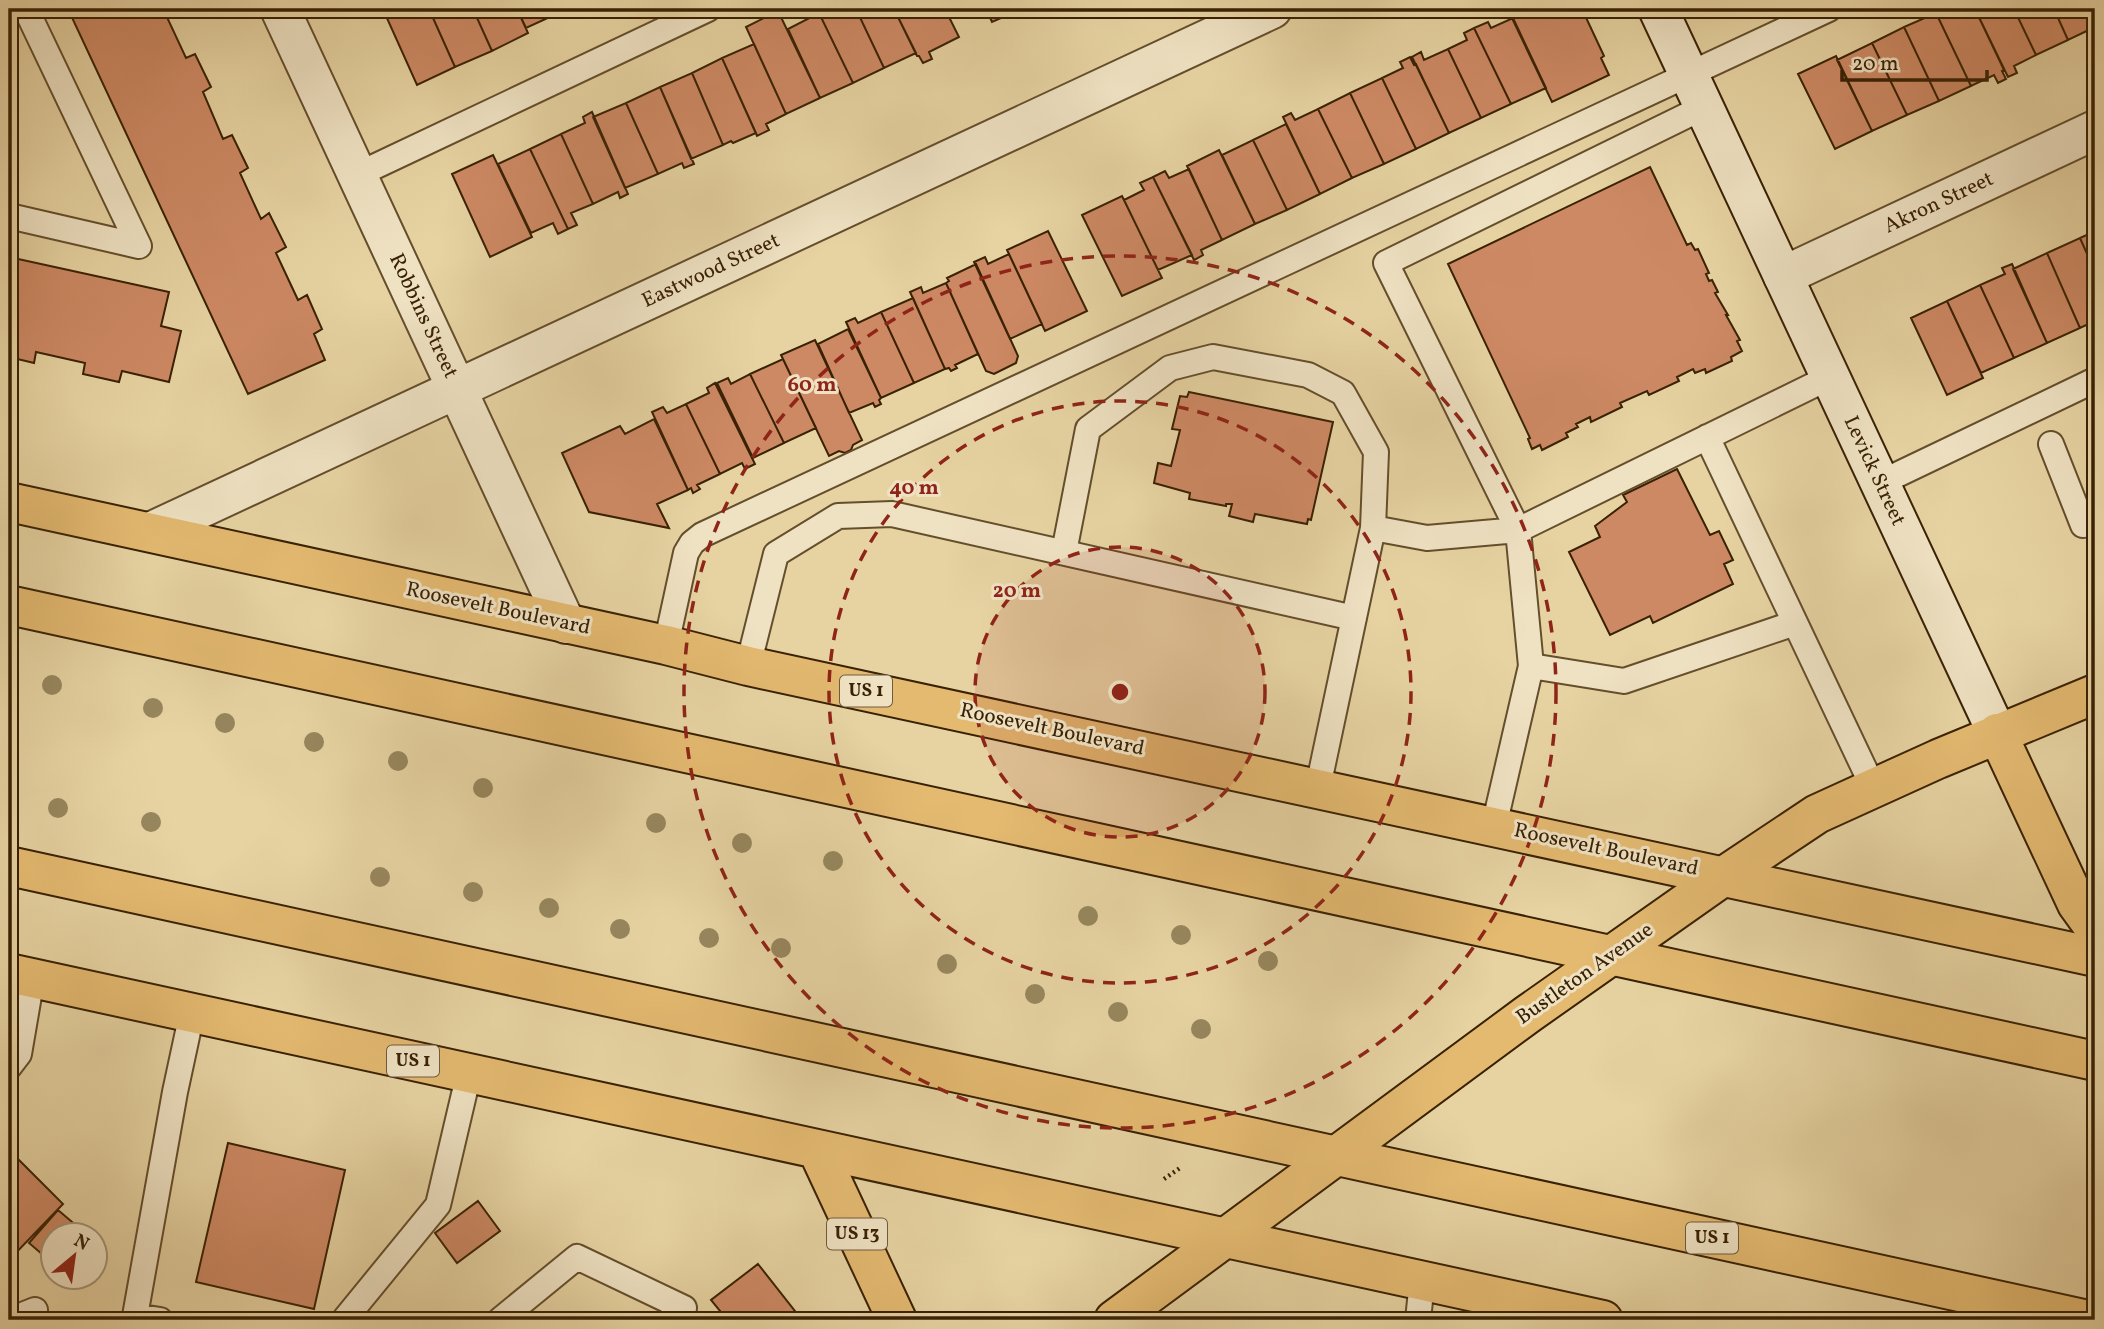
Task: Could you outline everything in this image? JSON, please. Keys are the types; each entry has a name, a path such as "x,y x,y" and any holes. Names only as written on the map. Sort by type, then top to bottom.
{"main road":[{"name":"Roosevelt Boulevard","path":"9,502 666,645 748,666 2095,957"},
{"path":"9,605 2095,1061"},
{"name":"Bustleton Avenue","path":"1114,1320 1609,955 1818,814 1997,733 2095,694"},
{"name":"Levick Street","path":"1997,733 2077,904 2095,929"},
{"name":"US 1","path":"9,866 2088,1320"},
{"name":"US 1","path":"21,975 1603,1320"},
{"path":"2056,1052 2095,1088"},
{"name":"US 13","path":"817,1149 897,1320"}],"street":[{"name":"Robbins Street","path":"280,9 566,624"},
{"name":"Eastwood Street","path":"150,533 1272,9"},
{"name":"Levick Street","path":"1658,9 1997,733"},
{"name":"Akron Street","path":"1783,276 2095,130"}],"lane":[{"path":"9,216 139,246 26,9"},
{"path":"357,176 708,9"},
{"path":"1494,826 1531,666 1518,530 1386,263 1696,90 1829,9"},
{"path":"666,645 686,553 692,543 702,535 1696,90"},
{"path":"1064,552 1088,429 1170,368 1213,357 1308,375 1343,393 1376,452 1373,528 1318,787"},
{"path":"1373,528 1427,538 1518,530 1830,377"},
{"path":"1880,483 2095,380"},
{"path":"1707,437 1873,787"},
{"path":"2051,444 2083,526 2095,521"},
{"path":"748,666 776,554 838,516 892,514 1354,618"},
{"path":"1531,666 1624,681 1795,622"},
{"path":"9,1067 19,1054 21,975"},
{"path":"160,1320 135,1316 175,1092 192,1013"},
{"path":"344,1320 438,1205 469,1073"},
{"path":"500,1320 577,1257 684,1308 669,1320"},
{"path":"1418,1320 1422,1281"},
{"path":"10,1320 34,1310"}],"path":[{"path":"1158,1183 1186,1164"}],"building":[{"path":"68,9 172,9 165,13 186,58 195,54 211,87 203,92 223,139 232,135 248,168 240,173 261,219 269,213 286,247 276,253 298,300 307,295 322,329 314,334 325,360 248,394"},
{"path":"400,9 429,9 455,67 417,85 386,16"},
{"path":"429,9 473,9 492,51 455,67"},
{"path":"473,9 517,9 528,33 492,51"},
{"path":"517,9 562,9 563,11 526,28"},
{"path":"817,9 856,9 884,68 853,83"},
{"path":"856,9 894,9 916,53 884,68"},
{"path":"894,9 945,9 959,37 929,52 932,59 923,63"},
{"path":"986,9 1022,9 992,22"},
{"path":"1521,9 1582,9 1604,56 1601,58 1609,75 1552,102 1510,14"},
{"path":"1944,9 1975,9 2006,79 1998,83 1994,75 1971,86 1936,13"},
{"path":"1975,9 2014,9 2036,55 2014,66 2017,73 2008,77"},
{"path":"2014,9 2054,9 2068,40 2036,55"},
{"path":"2054,9 2095,9 2095,27 2068,40"},
{"path":"778,11 820,98 786,114 746,27"},
{"path":"819,13 853,83 820,98 788,29"},
{"path":"1936,13 1971,86 1939,101 1904,27"},
{"path":"1513,18 1546,88 1511,104 1474,28 1488,22 1491,28"},
{"path":"1904,27 1939,101 1907,115 1872,43"},
{"path":"1474,28 1511,104 1481,118 1448,49 1467,40 1464,33"},
{"path":"1872,43 1907,115 1872,131 1837,60"},
{"path":"754,44 786,114 766,124 769,130 757,136 722,58"},
{"path":"1448,49 1481,118 1449,133 1412,57 1421,52 1424,60"},
{"path":"1836,56 1872,131 1835,149 1798,74"},
{"path":"1410,57 1414,65 1416,64 1449,133 1416,149 1382,78 1403,68 1400,62"},
{"path":"722,58 756,133 723,145 692,73"},
{"path":"692,73 723,145 691,159 660,87"},
{"path":"1382,78 1416,149 1384,164 1350,93"},
{"path":"660,87 694,164 684,168 682,163 658,174 626,103"},
{"path":"1350,93 1384,164 1352,178 1318,109"},
{"path":"626,103 658,174 625,188 593,117"},
{"path":"1318,109 1352,178 1320,194 1283,117 1291,113 1295,120"},
{"path":"592,112 628,194 620,198 618,192 593,204 561,134 585,123 583,117"},
{"path":"1286,124 1320,194 1287,210 1253,140"},
{"path":"561,134 593,204 571,213 577,225 568,229 530,149"},
{"path":"1253,140 1287,210 1255,224 1222,155"},
{"path":"530,149 568,229 558,234 553,223 531,233 498,164"},
{"path":"1219,150 1255,224 1222,240 1187,166"},
{"path":"493,155 532,237 490,257 452,174"},
{"path":"1650,167 1687,245 1691,243 1695,250 1698,249 1709,273 1706,274 1709,281 1712,280 1718,292 1715,293 1740,340 1737,341 1742,351 1731,357 1732,361 1706,373 1705,369 1695,373 1693,369 1677,377 1679,381 1649,395 1647,391 1620,403 1622,407 1591,422 1590,417 1566,433 1568,437 1542,450 1540,445 1532,449 1528,439 1530,438 1448,264"},
{"path":"1189,169 1222,240 1201,250 1203,255 1194,260 1153,177 1165,171 1169,178"},
{"path":"1153,177 1192,255 1158,270 1124,200 1144,190 1140,183"},
{"path":"1122,196 1162,278 1122,296 1082,215"},
{"path":"1048,231 1087,311 1045,331 1007,250"},
{"path":"2095,231 2095,272 2080,238"},
{"path":"2080,238 2095,272 2095,321 2080,328 2047,253"},
{"path":"2047,253 2080,328 2047,343 2013,269"},
{"path":"1009,254 1042,324 1010,339 974,262 985,257 988,264"},
{"path":"9,257 169,292 161,326 181,331 169,382 122,371 119,382 83,374 85,363 36,352 34,363 9,357"},
{"path":"976,264 1018,356 1016,363 994,374 986,371 946,283 949,281 947,278"},
{"path":"2012,264 2047,343 2014,358 1980,285 2005,274 2002,268"},
{"path":"946,283 978,354 955,365 957,368 951,371 949,368 945,369 910,292 921,287 923,293"},
{"path":"1980,285 2014,358 1981,373 1947,301"},
{"path":"913,298 945,369 914,383 881,312"},
{"path":"1947,301 1983,378 1947,395 1911,318"},
{"path":"881,312 914,383 881,398 846,322 855,318 858,323"},
{"path":"848,329 881,398 881,404 875,407 873,403 849,413 818,344"},
{"path":"815,340 862,440 845,453 839,451 829,456 781,355"},
{"path":"783,359 816,428 784,443 750,374"},
{"path":"750,374 784,443 753,458 717,383 728,378 731,384"},
{"path":"715,383 755,464 745,469 742,463 720,474 686,404 709,393 707,388"},
{"path":"1189,392 1333,422 1311,520 1308,519 1307,524 1255,514 1253,522 1229,516 1232,504 1226,506 1189,499 1190,493 1154,483 1158,463 1171,466 1180,430 1172,429 1180,396 1187,397"},
{"path":"686,404 720,474 697,485 700,489 693,493 691,488 688,490 652,412 663,407 667,413"},
{"path":"654,419 688,490 657,504 669,528 589,512 562,453 620,426 625,434"},
{"path":"1677,469 1710,535 1719,531 1733,560 1724,564 1733,584 1653,623 1650,616 1610,635 1569,552 1600,537 1595,526 1627,502 1623,495"},
{"path":"228,1143 345,1170 314,1309 196,1282"},
{"path":"18,1159 63,1204 48,1220 38,1220 38,1230 9,1260 9,1165"},
{"path":"478,1201 500,1231 457,1263 435,1233"},
{"path":"58,1210 70,1220 49,1220"},
{"path":"38,1233 38,1251 29,1243"},
{"path":"758,1264 802,1320 721,1320 725,1317 711,1300"}]}
